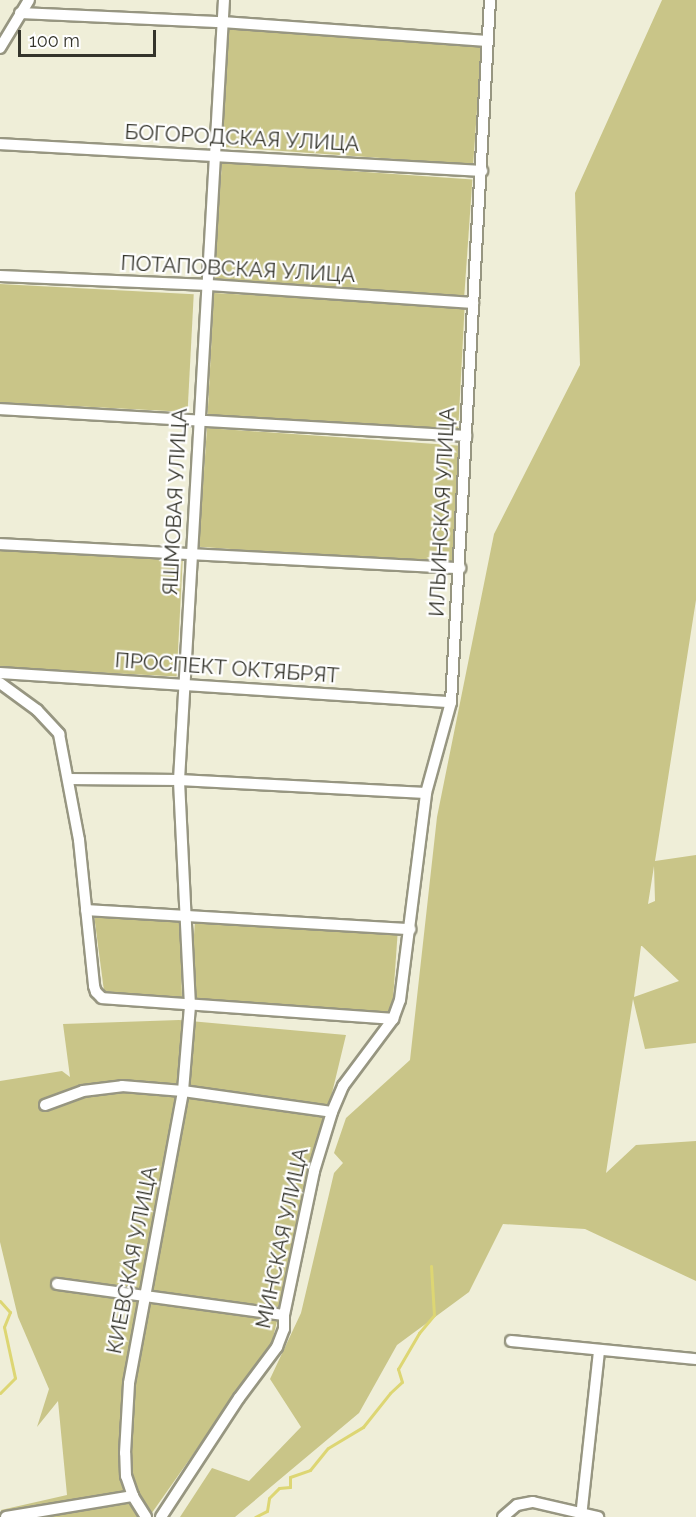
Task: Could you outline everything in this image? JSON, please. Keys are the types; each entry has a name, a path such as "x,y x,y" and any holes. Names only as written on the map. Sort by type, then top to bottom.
{"street":[{"path":"0,48 29,0"},
{"name":"ЯШМОВАЯ УЛИЦА","path":"190,1006 179,780 224,0"},
{"name":"ИЛЬИНСКАЯ УЛИЦА","path":"393,1019 400,1000 426,793 451,702 490,0"},
{"path":"20,13 222,22 488,41"},
{"name":"БОГОРОДСКАЯ УЛИЦА","path":"0,144 482,171"},
{"name":"ПОТАПОВСКАЯ УЛИЦА","path":"0,276 209,285 473,303"},
{"path":"0,409 199,423 466,436"},
{"path":"0,544 460,568"},
{"name":"ПРОСПЕКТ ОКТЯБРЯТ","path":"0,673 451,702"},
{"path":"0,683 37,710 59,734 79,840 96,992 108,999 393,1019"},
{"path":"68,779 179,780 426,793"},
{"path":"86,910 187,914 410,929"},
{"name":"КИЕВСКАЯ УЛИЦА","path":"146,1517 133,1496 126,1476 129,1383 183,1091 190,1006"},
{"name":"МИНСКАЯ УЛИЦА","path":"161,1517 239,1398 277,1347 284,1329 284,1315 314,1171 332,1112 343,1086 393,1019"},
{"path":"45,1105 83,1091 122,1086 183,1091 332,1112"},
{"path":"57,1284 145,1294 284,1315"},
{"path":"511,1341 696,1359"},
{"path":"581,1515 599,1351"},
{"path":"6,1517 133,1496"},
{"path":"503,1517 517,1505 533,1502 597,1517"}],"shaded area":[{"path":"662,0 696,0 696,600 655,861 696,855 696,1043 645,1049 633,999 606,1173 636,1145 696,1141 696,1281 585,1229 503,1224 469,1292 397,1345 359,1413 235,1517 180,1517 212,1468 249,1481 301,1427 270,1379 301,1313 334,1173 343,1163 334,1153 346,1118 410,1060 437,817 494,534 580,365 575,193","holes":["654,866 655,901 648,904","641,946 679,981 634,997"]},
{"path":"228,29 481,47 473,164 220,147"},
{"path":"222,162 472,180 464,296 214,279"},
{"path":"0,284 194,294 188,412 0,402"},
{"path":"214,293 465,306 458,429 208,416"},
{"path":"207,428 460,446 452,564 199,547"},
{"path":"0,550 183,560 177,676 0,667"},
{"path":"94,915 180,920 182,999 104,991"},
{"path":"195,921 398,935 392,1016 189,1002"},
{"path":"179,1020 346,1035 272,1342 149,1517 2,1517 1,1510 67,1495 58,1401 37,1427 49,1389 18,1317 0,1242 0,1081 62,1071 70,1077 63,1024"}],"waterway":[{"path":"255,1517 267,1511 269,1498 279,1488 290,1487 290,1477 310,1470 328,1448 363,1427 390,1393 402,1382 398,1369 419,1333 434,1315 431,1266"},
{"path":"0,1301 10,1312 4,1327 15,1378 0,1393"}]}
